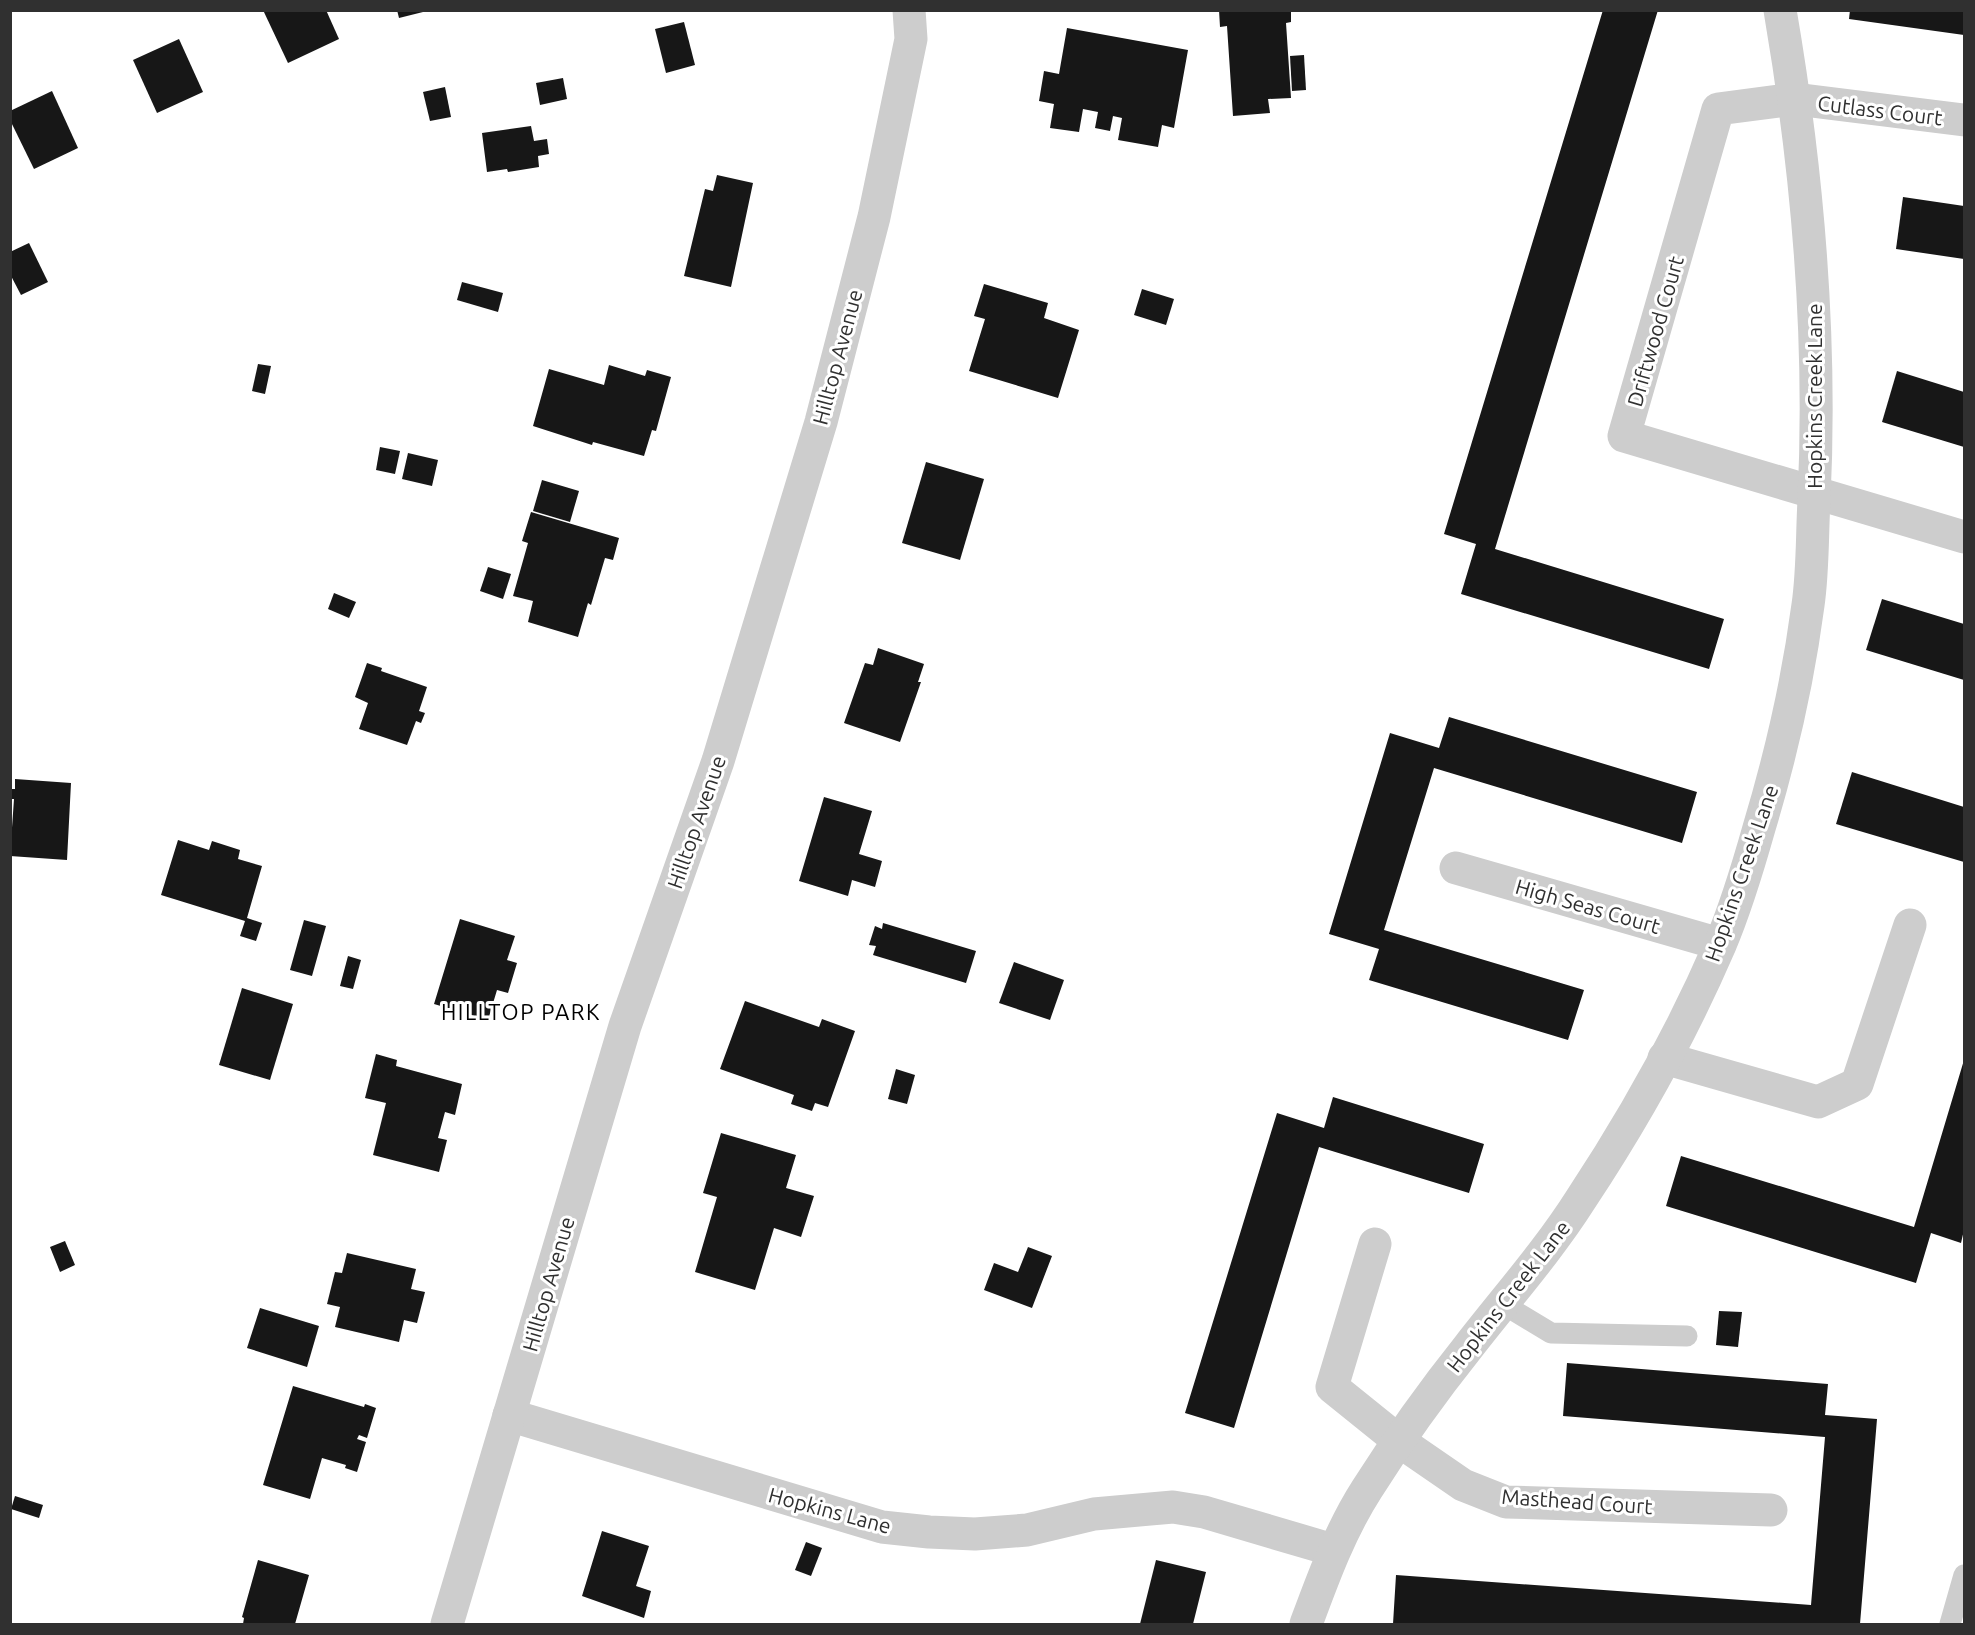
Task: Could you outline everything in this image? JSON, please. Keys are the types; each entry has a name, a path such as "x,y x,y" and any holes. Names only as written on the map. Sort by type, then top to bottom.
{"street":[{"name":"Hilltop Avenue","path":"447,1624 625,1026 717,761 821,422 876,206 911,39 909,10"},
{"name":"Hopkins Creek Lane","path":"1306,1624 1334,1550 1365,1492 1466,1349 1549,1246 1618,1142 1664,1058 1720,944 1747,871 1777,770 1796,684 1809,601 1817,444 1815,303 1811,242 1795,99 1780,10"},
{"name":"Cutlass Court","path":"1795,99 1965,120"},
{"name":"Driftwood Court","path":"1795,99 1718,110 1624,436 1814,492"},
{"path":"1814,492 1965,537"},
{"name":"High Seas Court","path":"1456,868 1720,944"},
{"path":"1664,1058 1818,1102 1857,1084 1910,925"},
{"name":"Masthead Court","path":"1375,1244 1332,1387 1399,1441 1463,1485 1506,1502 1771,1510"},
{"name":"Hopkins Lane","path":"509,1415 882,1527 975,1534 1006,1532 1027,1530 1094,1514 1173,1507 1214,1515 1334,1550"}],"lane":[{"path":"1503,1304 1551,1333 1687,1336"},
{"path":"1950,1624 1965,1575"}],"building":[{"path":"263,10 326,10 339,39 288,63"},
{"path":"397,10 427,10 427,11 399,18"},
{"path":"1219,10 1291,10 1291,22 1286,23 1291,98 1268,99 1270,113 1233,116 1227,26 1220,27"},
{"path":"1603,10 1658,10 1495,549 1724,619 1709,669 1461,594 1476,544 1444,534"},
{"path":"1850,10 1964,10 1964,35 1849,19"},
{"path":"684,22 695,65 666,73 655,29"},
{"path":"1067,28 1188,50 1174,128 1162,125 1158,147 1118,140 1122,118 1113,116 1110,131 1095,128 1098,112 1083,109 1079,132 1050,128 1054,104 1039,101 1044,71 1059,74"},
{"path":"179,39 203,92 157,113 133,60"},
{"path":"1304,55 1306,90 1292,91 1290,56"},
{"path":"563,78 567,99 540,105 536,83"},
{"path":"445,87 451,117 430,121 423,92"},
{"path":"52,91 78,148 34,169 10,120 10,111"},
{"path":"531,126 534,141 547,139 549,154 538,156 539,167 508,172 507,169 487,172 482,133"},
{"path":"717,175 753,183 731,287 684,276 705,189 713,191"},
{"path":"1903,197 1964,206 1964,259 1896,249"},
{"path":"29,243 48,282 21,295 10,274 10,252"},
{"path":"462,282 503,293 498,312 457,300"},
{"path":"984,284 1048,303 1044,318 1079,330 1058,398 969,371 985,319 974,316"},
{"path":"1142,289 1174,299 1166,325 1134,315"},
{"path":"258,364 271,366 265,394 252,391"},
{"path":"609,365 645,376 647,370 671,377 656,431 652,430 644,456 593,442 592,445 533,426 549,369 604,385"},
{"path":"1897,371 1964,392 1964,447 1882,422"},
{"path":"380,447 400,451 395,474 376,470"},
{"path":"408,453 438,460 432,486 402,479"},
{"path":"926,462 984,479 960,560 902,543"},
{"path":"542,480 579,491 570,522 533,511"},
{"path":"531,512 619,538 613,560 605,558 591,605 588,603 578,637 528,622 533,601 513,596 528,543 522,541"},
{"path":"488,567 511,574 503,599 480,591"},
{"path":"334,593 356,602 349,618 328,609"},
{"path":"1882,599 1964,624 1964,680 1866,650"},
{"path":"878,648 924,664 918,682 921,682 900,742 844,723 865,663 873,665"},
{"path":"367,663 382,668 381,671 427,687 419,711 425,713 421,723 416,721 407,745 359,729 368,703 355,697"},
{"path":"1449,717 1697,792 1682,843 1434,768 1384,930 1584,990 1568,1040 1369,980 1379,949 1329,934 1390,733 1439,748"},
{"path":"1852,772 1964,807 1964,862 1836,824"},
{"path":"15,779 71,783 67,860 10,856 14,799 10,799 10,789 15,789"},
{"path":"824,797 872,811 859,854 882,861 875,887 852,880 848,896 799,881"},
{"path":"178,840 209,850 212,841 240,850 238,859 262,866 247,918 262,923 256,941 240,936 245,921 161,895"},
{"path":"460,919 515,936 507,960 517,963 508,993 497,990 488,1020 434,1004"},
{"path":"304,920 326,926 312,976 290,970"},
{"path":"883,923 976,951 966,983 873,955 876,946 869,945 875,926 882,929"},
{"path":"348,956 361,960 353,989 340,986"},
{"path":"1014,962 1064,980 1050,1020 999,1003"},
{"path":"242,988 293,1004 270,1080 219,1065"},
{"path":"745,1001 819,1027 822,1019 855,1031 828,1107 815,1103 812,1111 791,1104 794,1095 720,1069"},
{"path":"376,1054 397,1060 396,1066 462,1084 455,1115 445,1112 438,1138 447,1140 439,1172 373,1155 386,1103 365,1098"},
{"path":"1964,1060 1964,1230 1961,1243 1931,1233 1916,1283 1666,1206 1681,1156 1914,1227"},
{"path":"896,1069 915,1075 907,1104 888,1099"},
{"path":"1333,1097 1484,1144 1469,1193 1319,1147 1234,1428 1185,1413 1277,1113 1324,1128"},
{"path":"721,1133 796,1155 786,1188 814,1196 801,1237 774,1228 755,1290 695,1272 717,1197 703,1193"},
{"path":"65,1241 75,1265 60,1272 50,1247"},
{"path":"1028,1247 1052,1256 1032,1308 984,1290 994,1263 1018,1272"},
{"path":"347,1253 416,1269 411,1289 425,1292 417,1323 404,1320 399,1342 335,1327 340,1307 327,1304 335,1272 342,1273"},
{"path":"260,1308 319,1326 307,1367 247,1348"},
{"path":"1719,1311 1742,1312 1738,1347 1716,1345"},
{"path":"1567,1363 1828,1384 1825,1415 1877,1419 1860,1624 1393,1624 1396,1575 1811,1605 1825,1437 1563,1416"},
{"path":"293,1386 364,1407 365,1404 376,1408 367,1438 359,1435 357,1439 366,1442 357,1472 345,1468 346,1465 322,1458 310,1499 263,1485"},
{"path":"15,1496 43,1505 39,1518 11,1509"},
{"path":"602,1531 649,1546 636,1586 651,1591 644,1618 582,1596"},
{"path":"806,1542 822,1548 811,1576 795,1570"},
{"path":"258,1560 309,1575 295,1624 243,1624 244,1618 242,1617"},
{"path":"1156,1560 1206,1572 1193,1624 1140,1624"}],"district":[{"name":"HILLTOP PARK","path":"521,1011"}]}
